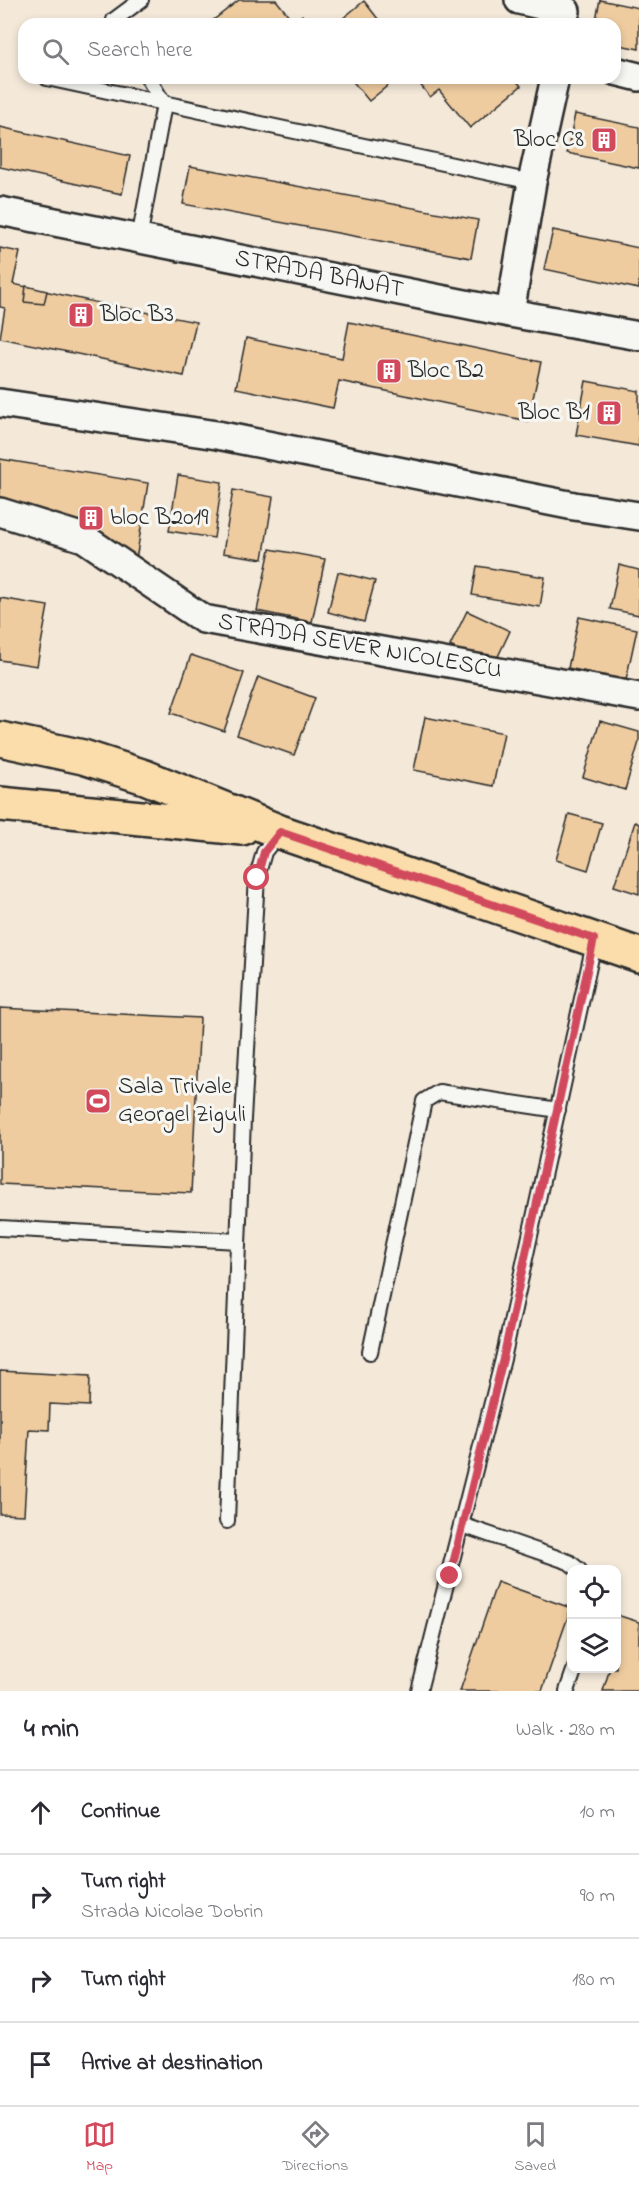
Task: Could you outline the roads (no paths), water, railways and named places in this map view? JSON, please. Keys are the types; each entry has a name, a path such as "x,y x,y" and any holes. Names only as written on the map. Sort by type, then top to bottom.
{"main road":[{"path":"0,739 83,757 134,774 280,832 639,955"},
{"path":"0,804 280,832"}],"street":[{"path":"519,0 566,12"},
{"path":"621,72 639,77"},
{"path":"510,314 532,182 554,84"},
{"name":"STRADA BANAT","path":"0,211 510,314 639,336"},
{"path":"0,403 217,435 574,506 639,516"},
{"name":"STRADA SEVER NICOLESCU","path":"0,512 84,538 203,619 639,697"}],"lane":[{"path":"117,18 141,0"},
{"path":"74,84 532,182"},
{"path":"139,239 164,104 152,84"},
{"path":"226,1521 243,1119 257,878 264,852 280,832"},
{"path":"419,1691 503,1359 594,939"},
{"path":"370,1352 423,1101 439,1092 558,1110"},
{"path":"0,1228 238,1241"},
{"path":"462,1525 573,1565"},
{"path":"567,1691 573,1673"}],"place":[{"name":"Bloc C8","path":"604,140"},
{"name":"Bloc B3","path":"81,315"},
{"name":"Bloc B2","path":"389,371"},
{"name":"Bloc B1","path":"609,413"},
{"name":"bloc B2019","path":"91,518"},
{"name":"Sala Trivale Georgel Ziguli","path":"98,1101"}]}
